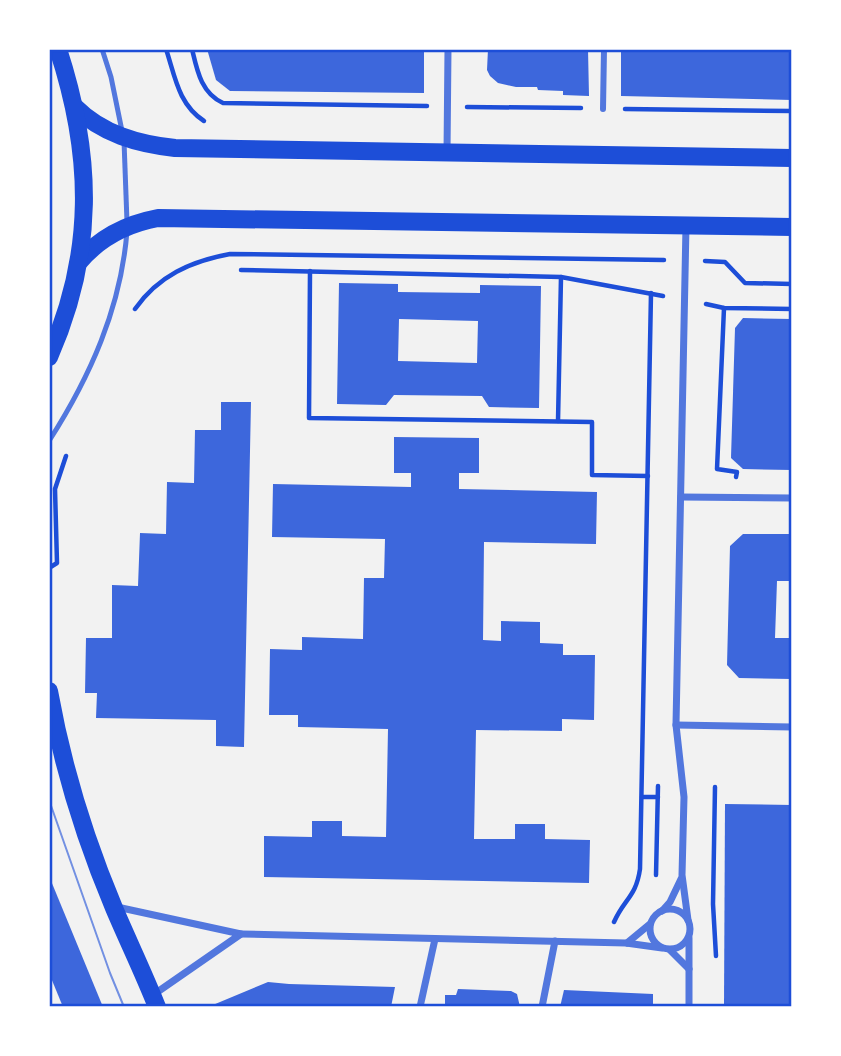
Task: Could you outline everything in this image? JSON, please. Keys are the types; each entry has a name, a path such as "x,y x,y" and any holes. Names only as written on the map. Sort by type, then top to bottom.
{"main road":[{"path":"49,366 51,352 73,293 85,211 84,169 75,107 58,49"},
{"path":"75,107 94,123 123,136 155,146 175,148 792,158"},
{"path":"79,262 98,242 127,227 158,218 792,227"},
{"path":"49,691 80,814 113,906 155,1001"}],"street":[{"path":"447,153 448,49"},
{"path":"603,109 604,49"},
{"path":"686,225 676,725 684,797 682,875 691,928 689,1007"},
{"path":"681,497 792,498"},
{"path":"676,725 792,727"},
{"path":"626,943 652,922 670,902 682,875"},
{"path":"113,906 241,934 626,943 666,949 685,943 689,936"},
{"path":"661,912 668,909 676,911 688,920"},
{"path":"652,922 652,937 689,969"},
{"path":"155,1001 241,934"},
{"path":"420,1007 435,939"},
{"path":"542,1007 555,941"}],"lane":[{"path":"49,441 79,392 99,348 118,287 127,227 123,136 104,49"}],"path":[{"path":"192,49 205,87 215,99 223,103 792,111"},
{"path":"131,317 155,287 176,271 209,258 230,254 725,262 746,283 792,284"},
{"path":"242,270 561,277 724,308 792,309"},
{"path":"310,271 309,418 593,422 592,475 648,476"},
{"path":"558,421 561,277"},
{"path":"611,943 614,923 623,905 635,891 640,869 651,293"},
{"path":"724,308 717,468 737,472 735,498"},
{"path":"49,568 57,563 56,483 70,447"},
{"path":"715,787 713,904 716,956"}],"building":[{"path":"207,49 424,49 424,93 230,91 216,80"},
{"path":"488,49 588,49 589,96 563,95 563,91 498,83 487,70"},
{"path":"621,49 792,49 792,100 621,96"},
{"path":"339,283 398,284 398,292 480,293 480,285 541,286 539,408 489,407 482,396 394,395 386,405 337,404","holes":["399,319 478,321 477,363 398,361"]},
{"path":"743,318 792,319 792,470 743,469 731,458 735,328"},
{"path":"221,402 251,402 244,747 216,746 216,720 96,718 97,693 85,693 86,638 112,638 112,585 138,586 140,533 166,534 167,482 194,483 195,430 221,430"},
{"path":"394,437 479,438 479,473 459,473 459,489 597,492 596,544 484,542 483,640 501,641 501,621 540,622 540,643 563,644 563,655 595,655 594,720 562,719 562,731 476,730 474,839 515,839 515,824 545,824 545,839 590,840 589,883 264,877 264,836 312,837 312,821 342,821 342,836 386,837 388,729 298,727 298,715 269,715 270,649 302,650 302,637 363,639 364,578 384,578 385,539 272,537 273,484 411,487 411,473 394,473"},
{"path":"743,534 792,534 792,581 777,581 775,638 792,638 792,679 739,678 727,665 730,546"},
{"path":"725,804 792,805 792,1005 724,1004"},
{"path":"49,876 103,1007 63,1007 49,973"},
{"path":"268,982 395,987 391,1007 208,1007"},
{"path":"458,989 511,991 517,994 520,1007 445,1007 445,995 456,995"},
{"path":"564,990 653,994 653,1007 560,1007"}],"tram line":[{"path":"49,800 124,1007"}]}
